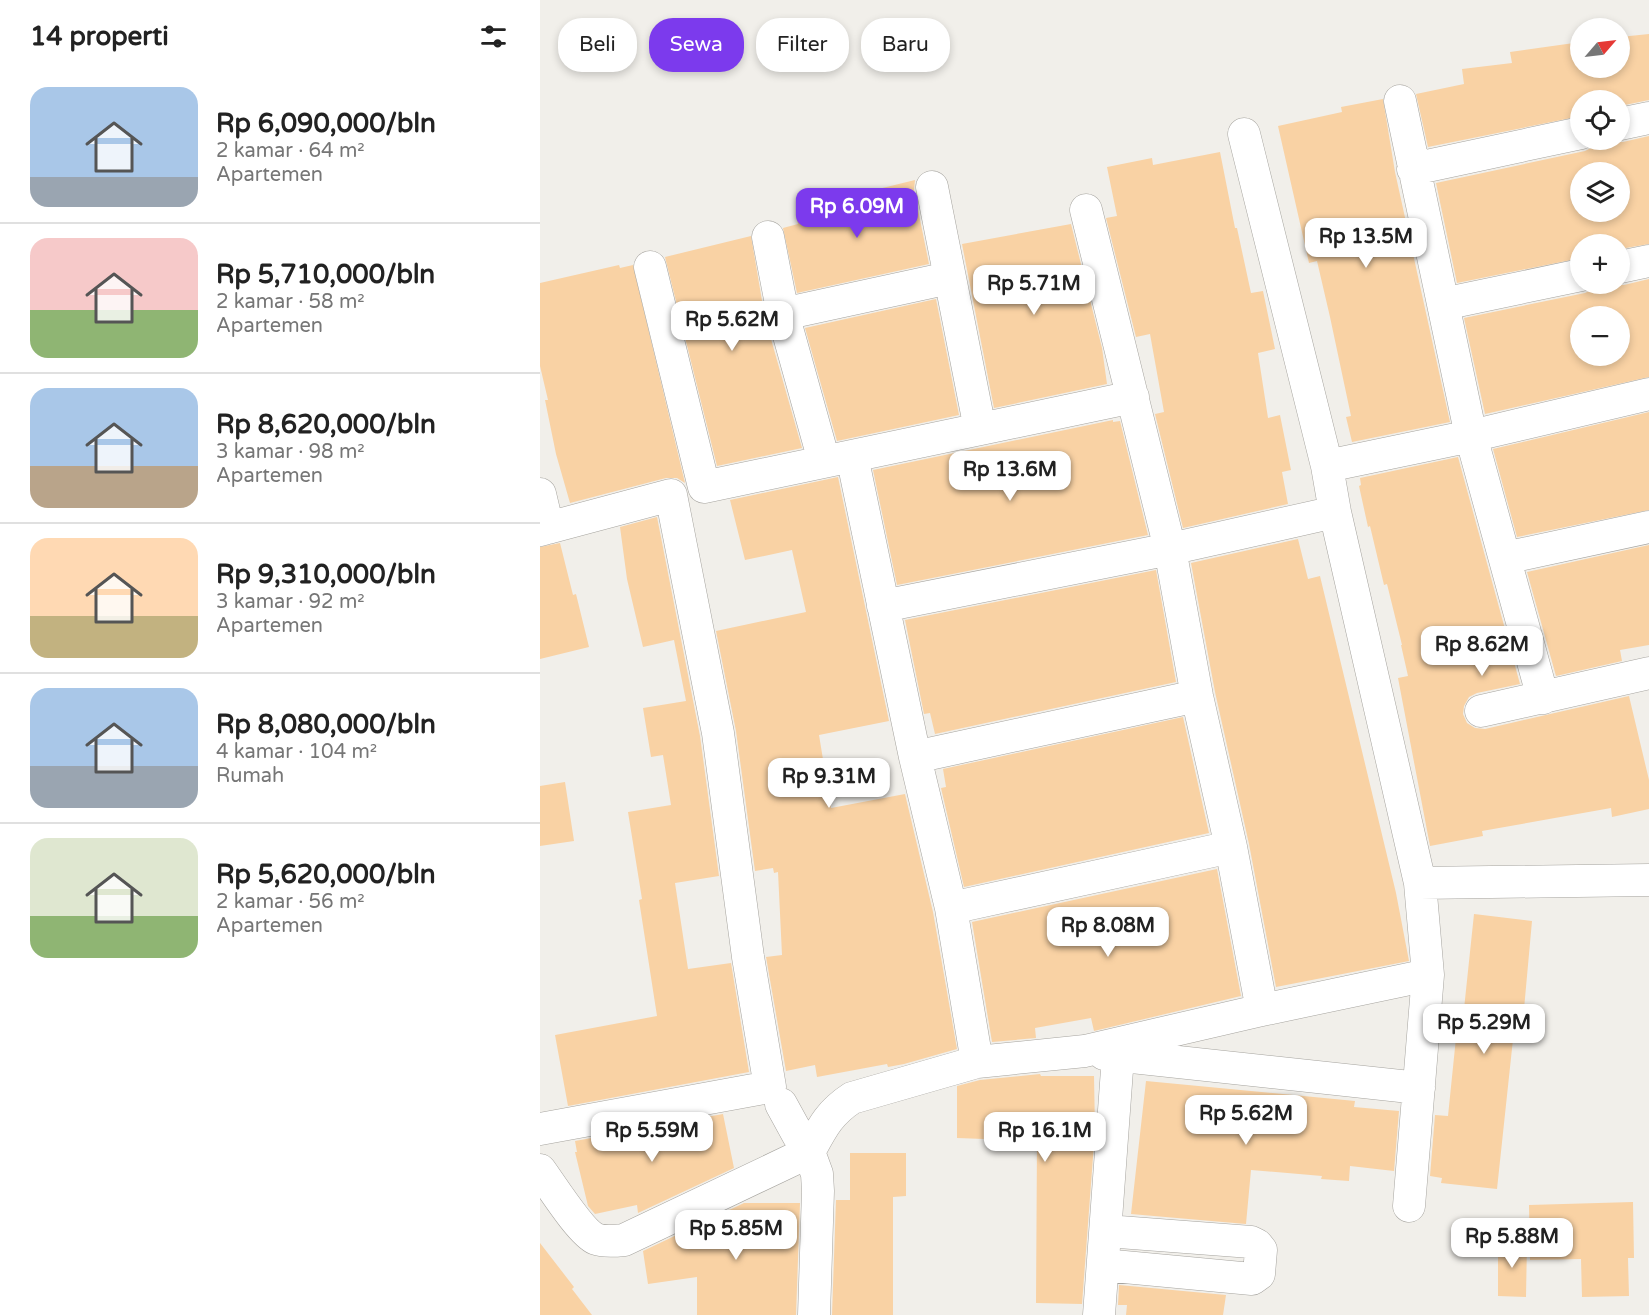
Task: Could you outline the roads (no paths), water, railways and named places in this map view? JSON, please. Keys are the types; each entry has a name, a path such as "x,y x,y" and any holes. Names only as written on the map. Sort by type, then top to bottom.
{"street":[{"path":"1400,101 1471,436 1543,698"},
{"path":"1630,122 1649,118"},
{"path":"1244,134 1327,466 1335,512 1420,883 1428,975 1409,1206"},
{"path":"1413,169 1570,135"},
{"path":"932,187 980,429"},
{"path":"1086,210 1170,549 1197,696 1262,1010"},
{"path":"768,237 783,314 838,459 883,606 915,757 951,908 976,1062"},
{"path":"1630,265 1649,261"},
{"path":"650,267 704,487 1133,397"},
{"path":"1443,304 1570,277"},
{"path":"783,314 949,278"},
{"path":"1327,466 1471,436 1649,394"},
{"path":"540,494 544,529 671,495 718,733 748,957 770,1087 540,1129"},
{"path":"883,606 1170,549 1335,512"},
{"path":"1505,558 1649,528"},
{"path":"1481,711 1649,673"},
{"path":"915,757 1197,696"},
{"path":"951,908 1230,847"},
{"path":"1420,883 1649,880"},
{"path":"540,1170 585,1230 595,1239 624,1240 809,1152 823,1125 836,1108 852,1098 976,1062 1085,1051 1428,975"},
{"path":"1085,1051 1419,1089"},
{"path":"1100,1315 1118,1056"},
{"path":"781,1104 809,1152 817,1174 814,1315"},
{"path":"1103,1265 1252,1279 1259,1274 1261,1250 1251,1242 1106,1231"}]}
